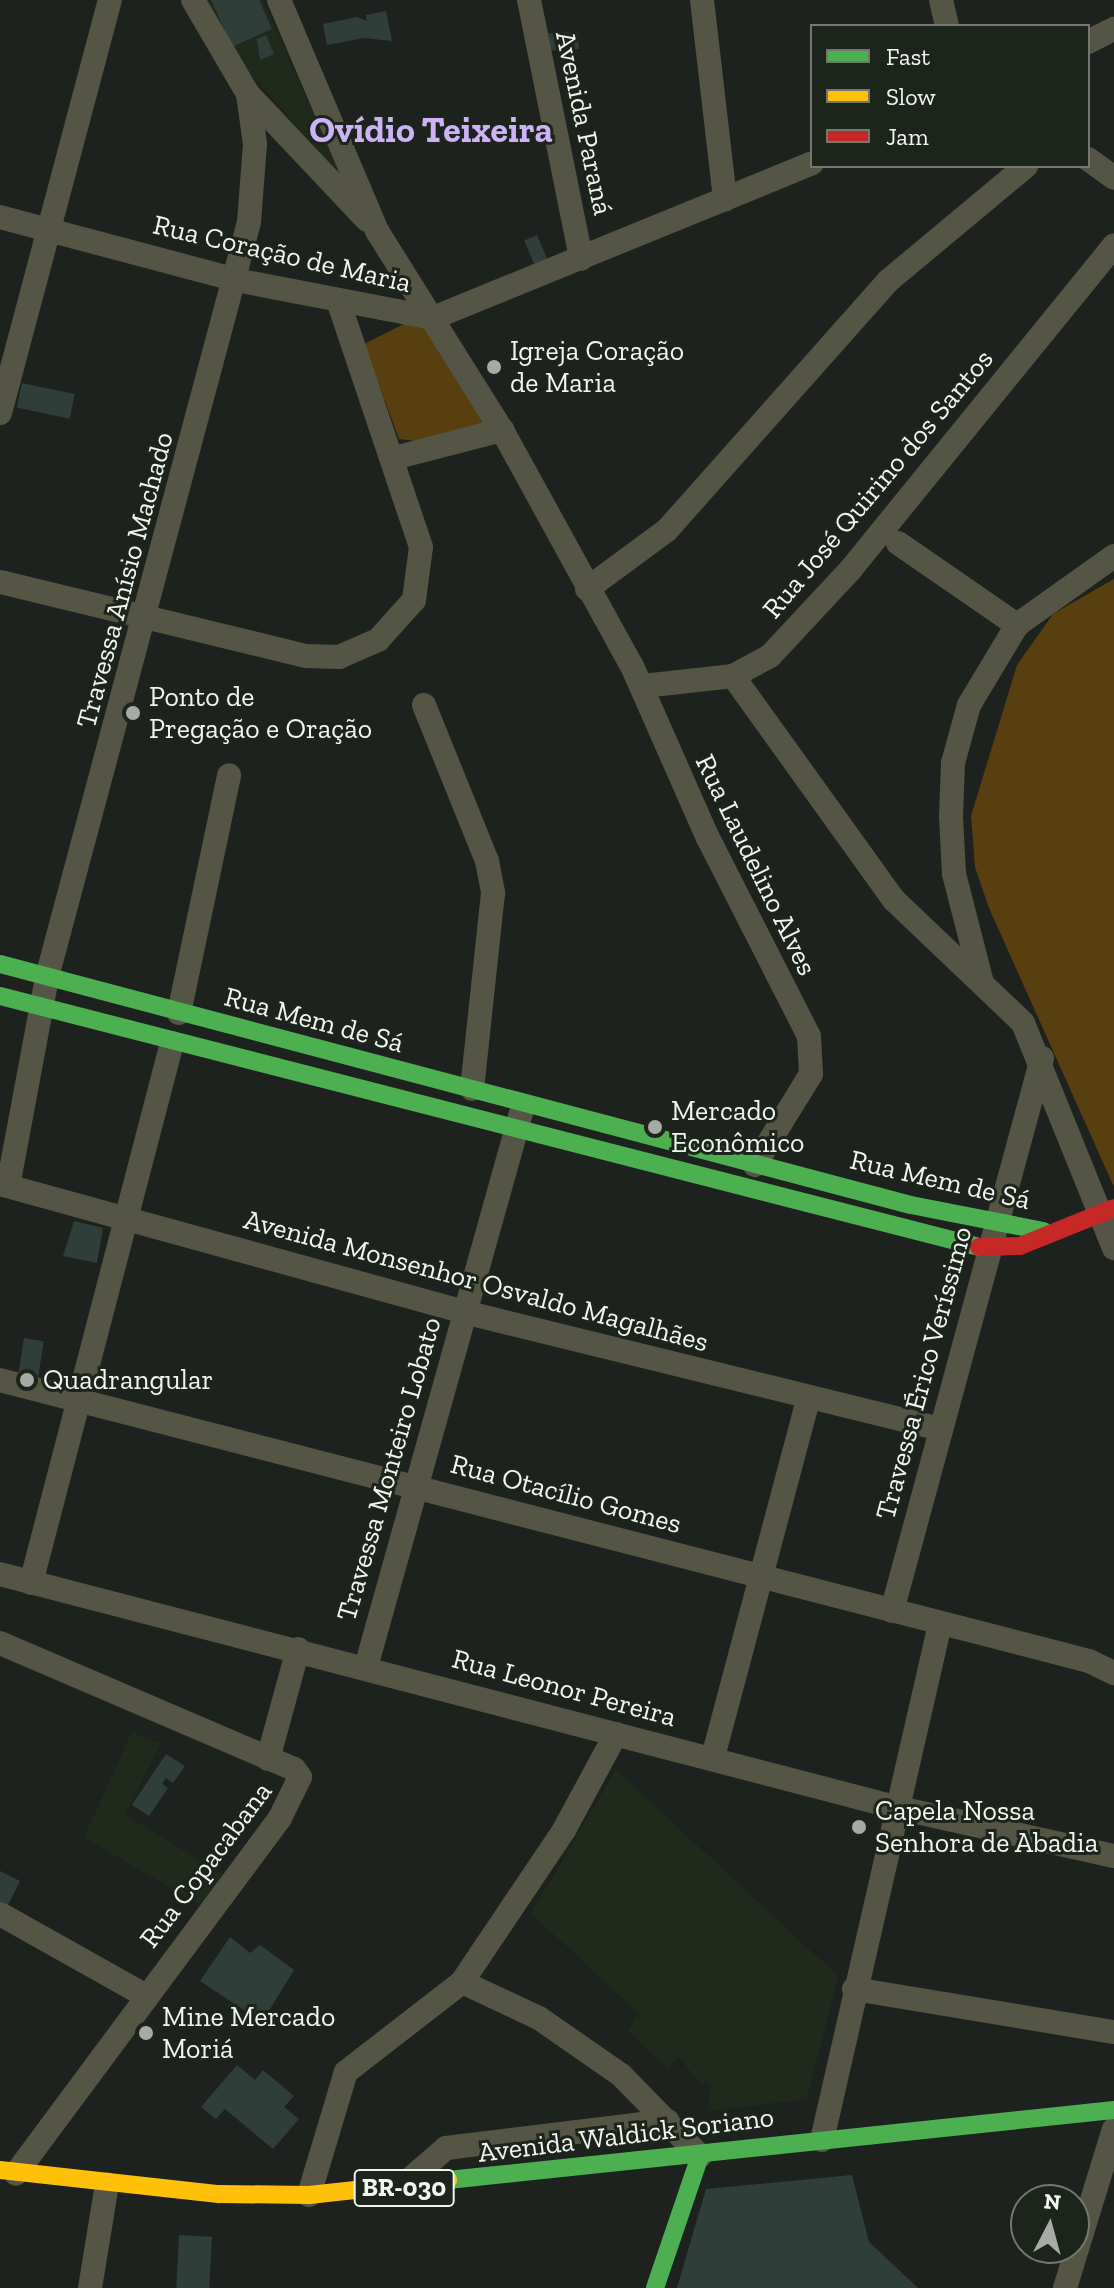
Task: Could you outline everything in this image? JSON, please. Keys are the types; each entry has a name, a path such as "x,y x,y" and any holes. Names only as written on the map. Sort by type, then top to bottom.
{"street":[{"path":"0,413 110,0"},
{"name":"Travessa Anísio Machado","path":"4,1185 47,977 148,617 236,280 253,185 248,94 193,0"},
{"name":"Rua Laudelino Alves","path":"279,0 377,231 502,430 643,686 669,754 814,1057 811,1074 750,1164"},
{"name":"Avenida Paraná","path":"529,0 581,259"},
{"path":"702,0 725,200"},
{"path":"941,0 947,24"},
{"path":"1090,41 1114,29"},
{"name":"Rua Laudelino Alves","path":"248,94 377,231"},
{"path":"1090,160 1114,178"},
{"name":"Rua Coração de Maria","path":"0,217 236,280 339,304 433,318 810,164"},
{"path":"587,589 667,530 888,281 1024,168"},
{"name":"Rua José Quirino dos Santos","path":"643,686 733,676 770,656 851,569 1114,245"},
{"path":"0,582 307,656 339,657 378,640 402,619 421,576 416,521 339,304"},
{"path":"394,458 502,430"},
{"path":"898,543 1017,625"},
{"path":"981,979 954,874 953,763 969,705 1017,625 1114,556"},
{"path":"733,676 894,900 950,957 981,979 1023,1023 1042,1058 1108,1210 1114,1248"},
{"path":"424,705 487,861 493,893 472,1089"},
{"path":"179,1013 229,775"},
{"name":"Rua Mem de Sá","path":"0,964 750,1164 994,1225 1051,1232"},
{"name":"Rua Mem de Sá","path":"0,996 515,1132 986,1249 1020,1246 1051,1232"},
{"path":"31,1583 172,1043"},
{"name":"Travessa Érico Veríssimo","path":"892,1611 986,1249 1042,1058"},
{"name":"Travessa Monteiro Lobato","path":"366,1667 524,1103"},
{"path":"735,1188 750,1164"},
{"name":"Avenida Monsenhor Osvaldo Magalhães","path":"4,1185 464,1312 808,1401 939,1429"},
{"path":"1051,1232 1108,1210"},
{"name":"Rua Otacílio Gomes","path":"0,1380 417,1485 1114,1673"},
{"path":"713,1757 758,1578 808,1401"},
{"name":"Rua Leonor Pereira","path":"0,1574 713,1757 899,1808 1114,1856"},
{"path":"822,2140 854,1989 940,1624"},
{"path":"268,1759 298,1649"},
{"name":"Rua Copacabana","path":"4,1653 294,1769 300,1777 297,1793 146,1996 8,2172"},
{"path":"309,2195 346,2072 462,1982 564,1830 616,1734"},
{"path":"0,1914 146,1996"},
{"path":"462,1982 571,2038 621,2075 700,2156 655,2288"},
{"path":"854,1989 1114,2032"},
{"name":"Avenida Waldick Soriano","path":"8,2172 107,2184 309,2195 400,2188 1114,2110"},
{"path":"400,2188 446,2148 667,2121"},
{"path":"1065,2288 1114,2129"},
{"path":"90,2288 107,2184"}],"shaded area":[{"path":"203,0 263,0 341,176 234,55"},
{"path":"412,320 422,322 489,425 425,442 399,439 364,344"},
{"path":"1114,579 1114,1187 989,908 975,867 971,816 1017,665 1053,614"},
{"path":"132,1732 161,1744 125,1815 222,1874 203,1907 84,1837"},
{"path":"616,1770 838,1976 807,2099 707,2111 711,2083 701,2083 678,2057 668,2069 628,2031 638,2013 531,1913"}],"building":[{"path":"211,0 259,0 272,29 232,47"},
{"path":"386,11 392,41 364,38 327,45 323,24 357,17 367,21 366,15"},
{"path":"578,32 579,49 549,51 548,34"},
{"path":"266,35 274,54 260,60 257,39"},
{"path":"537,235 547,259 534,264 524,240"},
{"path":"22,383 75,394 70,419 17,407"},
{"path":"74,1221 103,1228 97,1263 63,1256"},
{"path":"24,1338 44,1341 37,1382 18,1378"},
{"path":"166,1754 185,1766 173,1783 166,1778 162,1784 168,1788 149,1816 132,1805"},
{"path":"0,1871 20,1881 5,1911 0,1908"},
{"path":"230,1937 250,1953 260,1945 294,1970 262,2022 200,1981"},
{"path":"237,2065 255,2080 263,2070 294,2096 284,2107 299,2119 273,2149 225,2109 216,2119 201,2107"},
{"path":"852,2175 869,2242 918,2288 677,2288 706,2189"},
{"path":"179,2235 212,2237 209,2288 176,2288"}],"traffic: fast":[{"path":"0,964 911,1205 1043,1231"},
{"path":"0,996 979,1247"},
{"path":"448,2180 1114,2110"},
{"path":"655,2288 700,2156"}],"traffic: slow":[{"path":"0,2170 219,2194 309,2195 448,2180"}],"traffic: jam":[{"path":"979,1247 1020,1246 1114,1208"}],"place":[{"name":"Igreja Coração de Maria","path":"494,367"},
{"name":"Ponto de Pregação e Oração","path":"133,713"},
{"name":"Mercado Econômico","path":"655,1127"},
{"name":"Quadrangular","path":"27,1380"},
{"name":"Capela Nossa Senhora de Abadia","path":"859,1827"},
{"name":"Mine Mercado Moriá","path":"146,2033"}],"district":[{"name":"Ovídio Teixeira","path":"431,130"}]}
